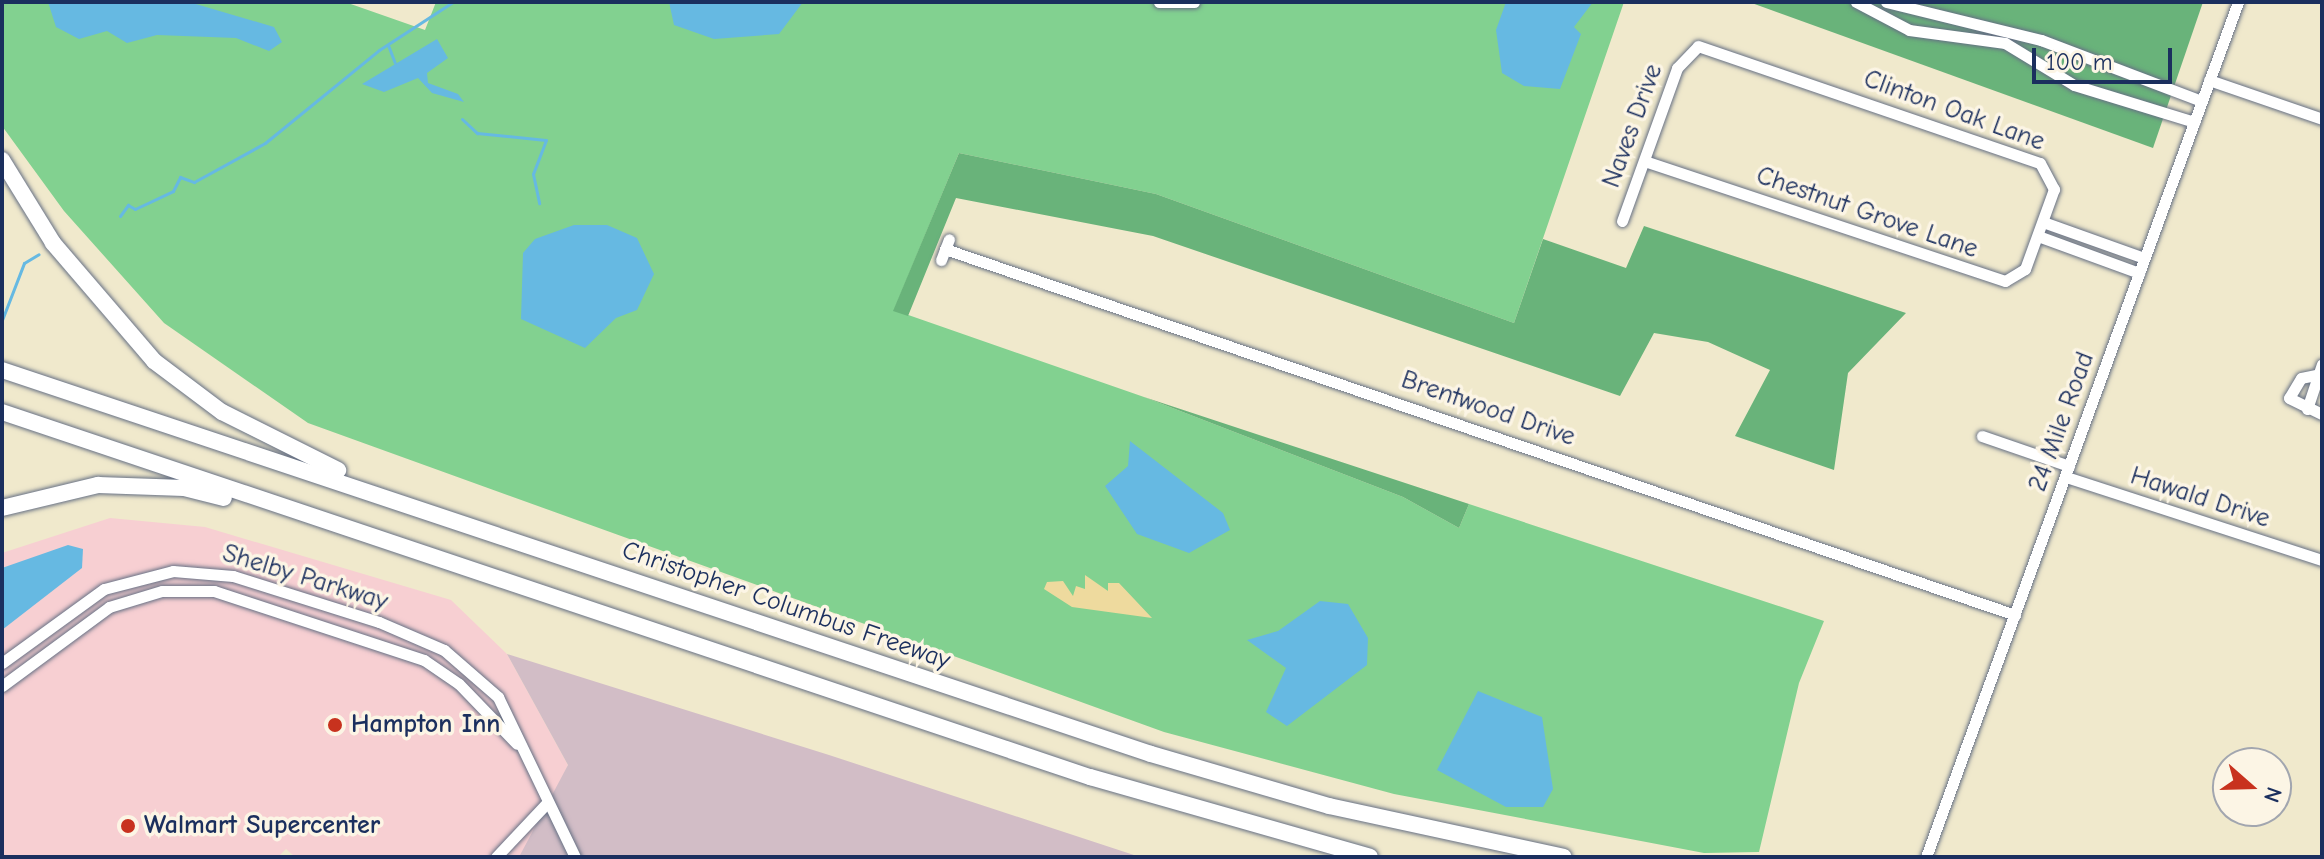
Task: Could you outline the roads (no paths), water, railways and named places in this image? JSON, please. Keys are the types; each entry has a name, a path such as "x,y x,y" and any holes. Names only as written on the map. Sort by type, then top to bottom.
{"highway":[{"path":"2,160 53,243 163,369 266,437 405,501"},
{"name":"Christopher Columbus Freeway","path":"2,370 405,501 1151,754 1329,806 1564,857"},
{"path":"2,412 352,532 1090,777 1370,857"},
{"path":"2,508 69,489 161,486 352,532"}],"street":[{"path":"1159,2 1194,2"},
{"path":"1856,2 1909,30 1990,34 2036,58 2074,85 2129,98 2194,122"},
{"path":"1886,2 2202,101"},
{"name":"24 Mile Road","path":"1926,857 2238,2"},
{"name":"Clinton Oak Lane","path":"1690,48 1706,47 2044,165 2054,189 2043,222"},
{"name":"Naves Drive","path":"1622,221 1690,48"},
{"path":"2129,98 2136,78"},
{"path":"2209,80 2322,119"},
{"name":"Chestnut Grove Lane","path":"1644,161 1998,280 2020,275 2043,222"},
{"path":"2043,222 2144,258"},
{"path":"2038,236 2139,273"},
{"name":"Brentwood Drive","path":"945,249 2015,615"},
{"path":"2307,409 2319,369"},
{"path":"2319,369 2290,388 2289,398 2322,414"},
{"name":"Hawald Drive","path":"1982,436 2068,472 2322,560"},
{"name":"Shelby Parkway","path":"2,663 104,589 188,571 252,581 444,650 498,697 516,723 517,744"},
{"name":"Shelby Parkway","path":"2,686 109,607 178,589 248,599 424,660 468,691 517,744 575,857"},
{"path":"424,660 444,650"},
{"path":"496,857 546,804"}],"water":[{"path":"48,2 189,2 274,27 282,42 269,51 236,38 157,35 127,43 107,31 79,39 56,27"},
{"path":"669,2 803,2 779,34 714,39 674,25"},
{"path":"1506,2 1593,2 1574,27 1581,34 1560,89 1524,86 1502,73 1496,30"},
{"path":"437,39 448,58 427,73 428,83 458,94 464,102 432,93 418,78 384,92 362,84"},
{"path":"574,225 607,225 637,238 654,274 637,310 616,318 585,348 521,319 523,253 535,239"},
{"path":"1130,441 1223,513 1230,530 1189,553 1137,534 1105,486 1128,466"},
{"path":"68,545 83,549 82,568 2,630 2,568"},
{"path":"1320,601 1348,604 1368,638 1367,665 1287,726 1266,712 1286,668 1247,640 1278,631"},
{"path":"1478,691 1542,717 1553,789 1543,807 1506,807 1437,770"}],"waterway":[{"path":"120,216 128,205 135,209 173,191 180,177 194,182 265,143 379,50 453,2"},
{"path":"388,45 395,63"},
{"path":"462,119 477,133 546,140 533,174 539,203"},
{"path":"2,320 24,263 39,254"}],"place":[{"name":"Hampton Inn","path":"335,725"},
{"name":"Walmart Supercenter","path":"128,826"}]}
